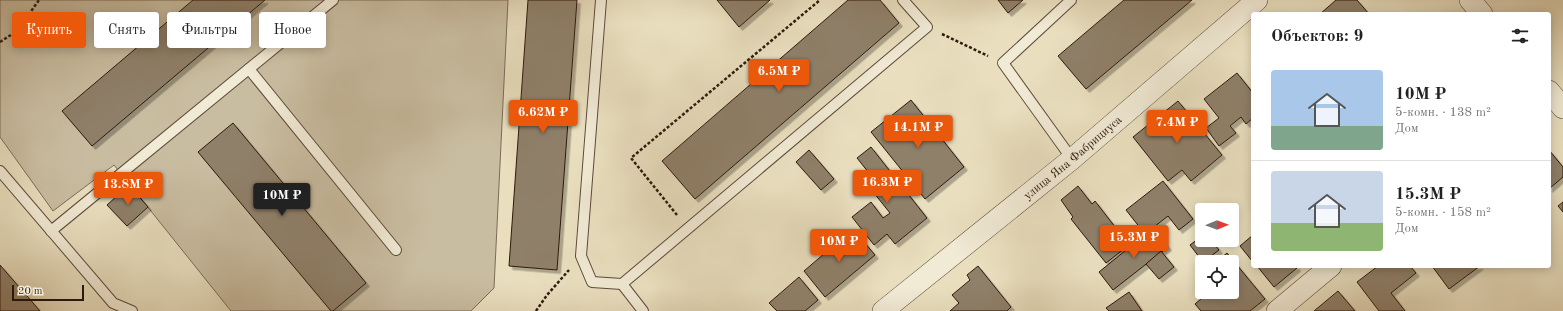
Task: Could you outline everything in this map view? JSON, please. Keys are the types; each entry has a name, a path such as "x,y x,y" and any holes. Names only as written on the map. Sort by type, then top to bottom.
{"street":[{"name":"улица Яна Фабрициуса","path":"883,311 1072,159 1257,0"},
{"path":"1470,0 1480,12"},
{"path":"1551,93 1563,108"},
{"path":"1277,311 1329,268"}],"lane":[{"path":"51,231 333,0"},
{"path":"601,0 581,256 592,282 622,284 927,27 903,0"},
{"path":"1071,0 1003,63 1072,159"},
{"path":"249,69 396,250"},
{"path":"0,171 113,303 132,311"},
{"path":"622,284 643,311"}],"path":[{"path":"0,42 17,31 38,0"},
{"path":"688,228 631,158 820,0"},
{"path":"927,27 1003,63"},
{"path":"536,311 547,295 581,256"}],"shaded area":[{"path":"0,0 508,0 494,288 471,311 231,311 114,165 53,211 0,137"}],"building":[{"path":"193,0 265,0 251,12 179,12"},
{"path":"528,0 577,0 557,270 509,266"},
{"path":"717,0 770,0 739,27"},
{"path":"848,0 880,0 899,23 695,199 662,161"},
{"path":"998,0 1023,0 1008,13"},
{"path":"1124,0 1192,0 1086,89 1058,56"},
{"path":"1336,0 1357,0 1367,12 1322,12"},
{"path":"167,22 167,48 208,48 92,146 62,111 136,48 159,48 159,29"},
{"path":"1237,73 1251,90 1251,120 1246,124 1241,117 1230,126 1236,133 1219,146 1206,128 1219,118 1204,99"},
{"path":"911,100 964,167 925,199 871,132"},
{"path":"1178,101 1222,155 1191,181 1182,170 1168,181 1133,137"},
{"path":"233,123 366,283 333,311 331,311 198,152"},
{"path":"871,147 927,218 895,244 887,234 874,245 852,217 871,202 883,218 890,213 862,178 869,173 857,158"},
{"path":"809,150 834,179 821,190 796,162"},
{"path":"1551,152 1563,167 1563,177 1551,187"},
{"path":"1163,181 1193,219 1179,230 1168,216 1145,234 1126,210"},
{"path":"129,185 148,207 127,226 107,205"},
{"path":"1078,186 1092,204 1095,201 1129,245 1106,263 1071,219 1073,217 1061,200"},
{"path":"1563,202 1563,212 1558,206"},
{"path":"1153,228 1168,247 1113,290 1099,272"},
{"path":"853,229 875,255 825,297 804,271"},
{"path":"1251,237 1251,260 1240,246"},
{"path":"1195,241 1195,247 1217,247 1219,250 1212,255 1198,255 1190,245"},
{"path":"1161,251 1174,267 1159,279 1146,264"},
{"path":"0,265 40,311 0,311"},
{"path":"978,266 1011,307 1007,311 950,311 959,303 952,295 970,280 967,275"},
{"path":"1239,268 1265,299 1250,311 1201,311 1195,304 1201,299 1239,299"},
{"path":"1259,268 1297,268 1274,287"},
{"path":"1375,268 1412,268 1416,273 1391,293 1405,311 1379,311 1357,282"},
{"path":"1433,268 1477,268 1449,289"},
{"path":"799,277 818,300 805,311 777,311 769,303"},
{"path":"1338,291 1355,311 1314,311"},
{"path":"1129,292 1142,311 1109,311 1106,308"}]}
